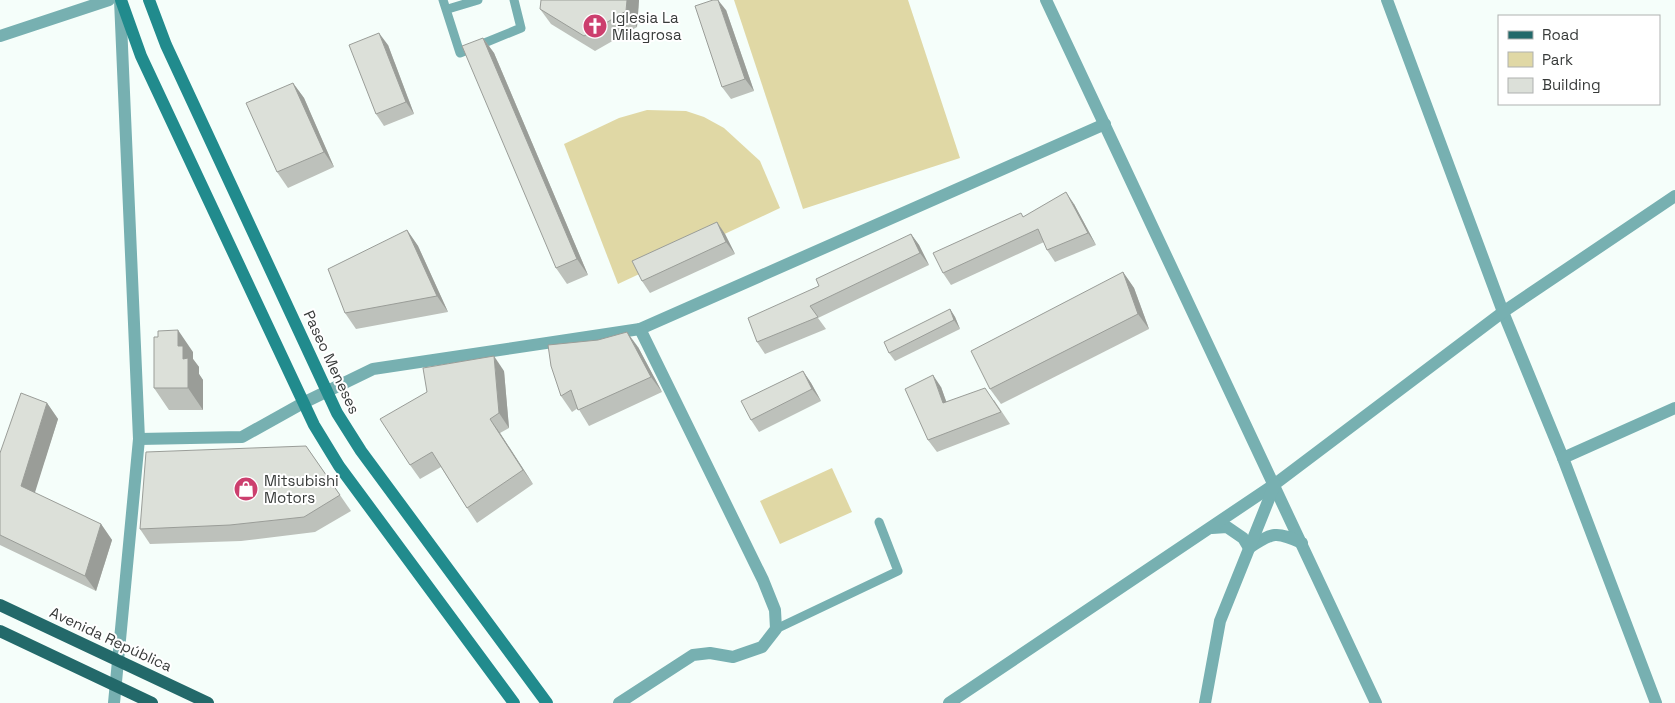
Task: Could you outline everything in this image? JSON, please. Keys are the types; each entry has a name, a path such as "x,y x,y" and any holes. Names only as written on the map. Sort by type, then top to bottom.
{"main road":[{"name":"Avenida República","path":"0,605 208,703"},
{"path":"0,632 152,703"}],"street":[{"path":"0,36 109,0"},
{"path":"120,0 141,56 314,425 339,466 514,703"},
{"path":"114,703 114,686 140,439 120,0"},
{"name":"Paseo Meneses","path":"149,0 166,45 337,413 361,451 547,703"},
{"path":"1046,0 1275,484 1376,703"},
{"path":"1387,0 1503,312 1563,458 1656,703"},
{"path":"140,439 242,437 303,403 373,369 640,329 1106,124"},
{"path":"949,703 1275,484 1503,312 1675,196"},
{"path":"619,703 693,654 710,653 733,658 762,647 776,629 775,610 763,580 640,329"},
{"path":"1563,458 1675,408"},
{"path":"1205,703 1220,621 1275,484"},
{"path":"1211,528 1227,527 1243,538 1249,548"},
{"path":"1249,548 1267,536 1283,534 1302,543"}],"lane":[{"path":"444,0 460,53 521,28 514,0"},
{"path":"448,9 478,0"},
{"path":"776,629 898,572 879,522"}],"green space":[{"path":"734,0 908,0 960,158 803,209"},
{"path":"647,110 686,111 704,117 724,128 760,161 780,208 618,284 564,144 619,118"},
{"path":"832,468 852,512 780,544 760,501"}],"building":[{"path":"541,0 627,0 626,11 584,36 540,9"},
{"path":"718,0 745,79 722,87 695,6"},
{"path":"379,33 406,102 376,114 349,45"},
{"path":"483,38 577,259 556,268 462,46"},
{"path":"293,83 324,152 277,172 246,103"},
{"path":"1066,192 1088,233 1047,250 1038,229 943,273 933,253 1021,213 1023,217"},
{"path":"717,222 726,242 642,281 632,261"},
{"path":"407,230 437,296 345,313 328,269"},
{"path":"911,234 920,253 810,306 818,317 757,342 748,318 819,286 816,279"},
{"path":"1123,272 1138,314 990,389 971,351"},
{"path":"950,309 954,320 889,353 884,342"},
{"path":"178,330 178,346 183,346 183,359 188,358 188,388 154,388 154,337 158,337 158,331"},
{"path":"627,332 651,377 578,410 571,390 561,396 551,366 548,345 598,340"},
{"path":"494,356 499,413 490,419 523,470 467,508 432,452 410,465 380,419 427,392 423,368"},
{"path":"803,371 812,389 751,420 741,401"},
{"path":"933,375 943,403 985,388 1001,412 928,440 905,389"},
{"path":"21,393 47,403 21,486 101,524 85,576 0,535 0,453"},
{"name":"Mitsubishi Motors","path":"306,446 340,495 304,517 230,525 140,529 146,452"}],"place":[{"name":"Iglesia La Milagrosa","path":"595,26"},
{"name":"Mitsubishi Motors","path":"246,489"}]}
